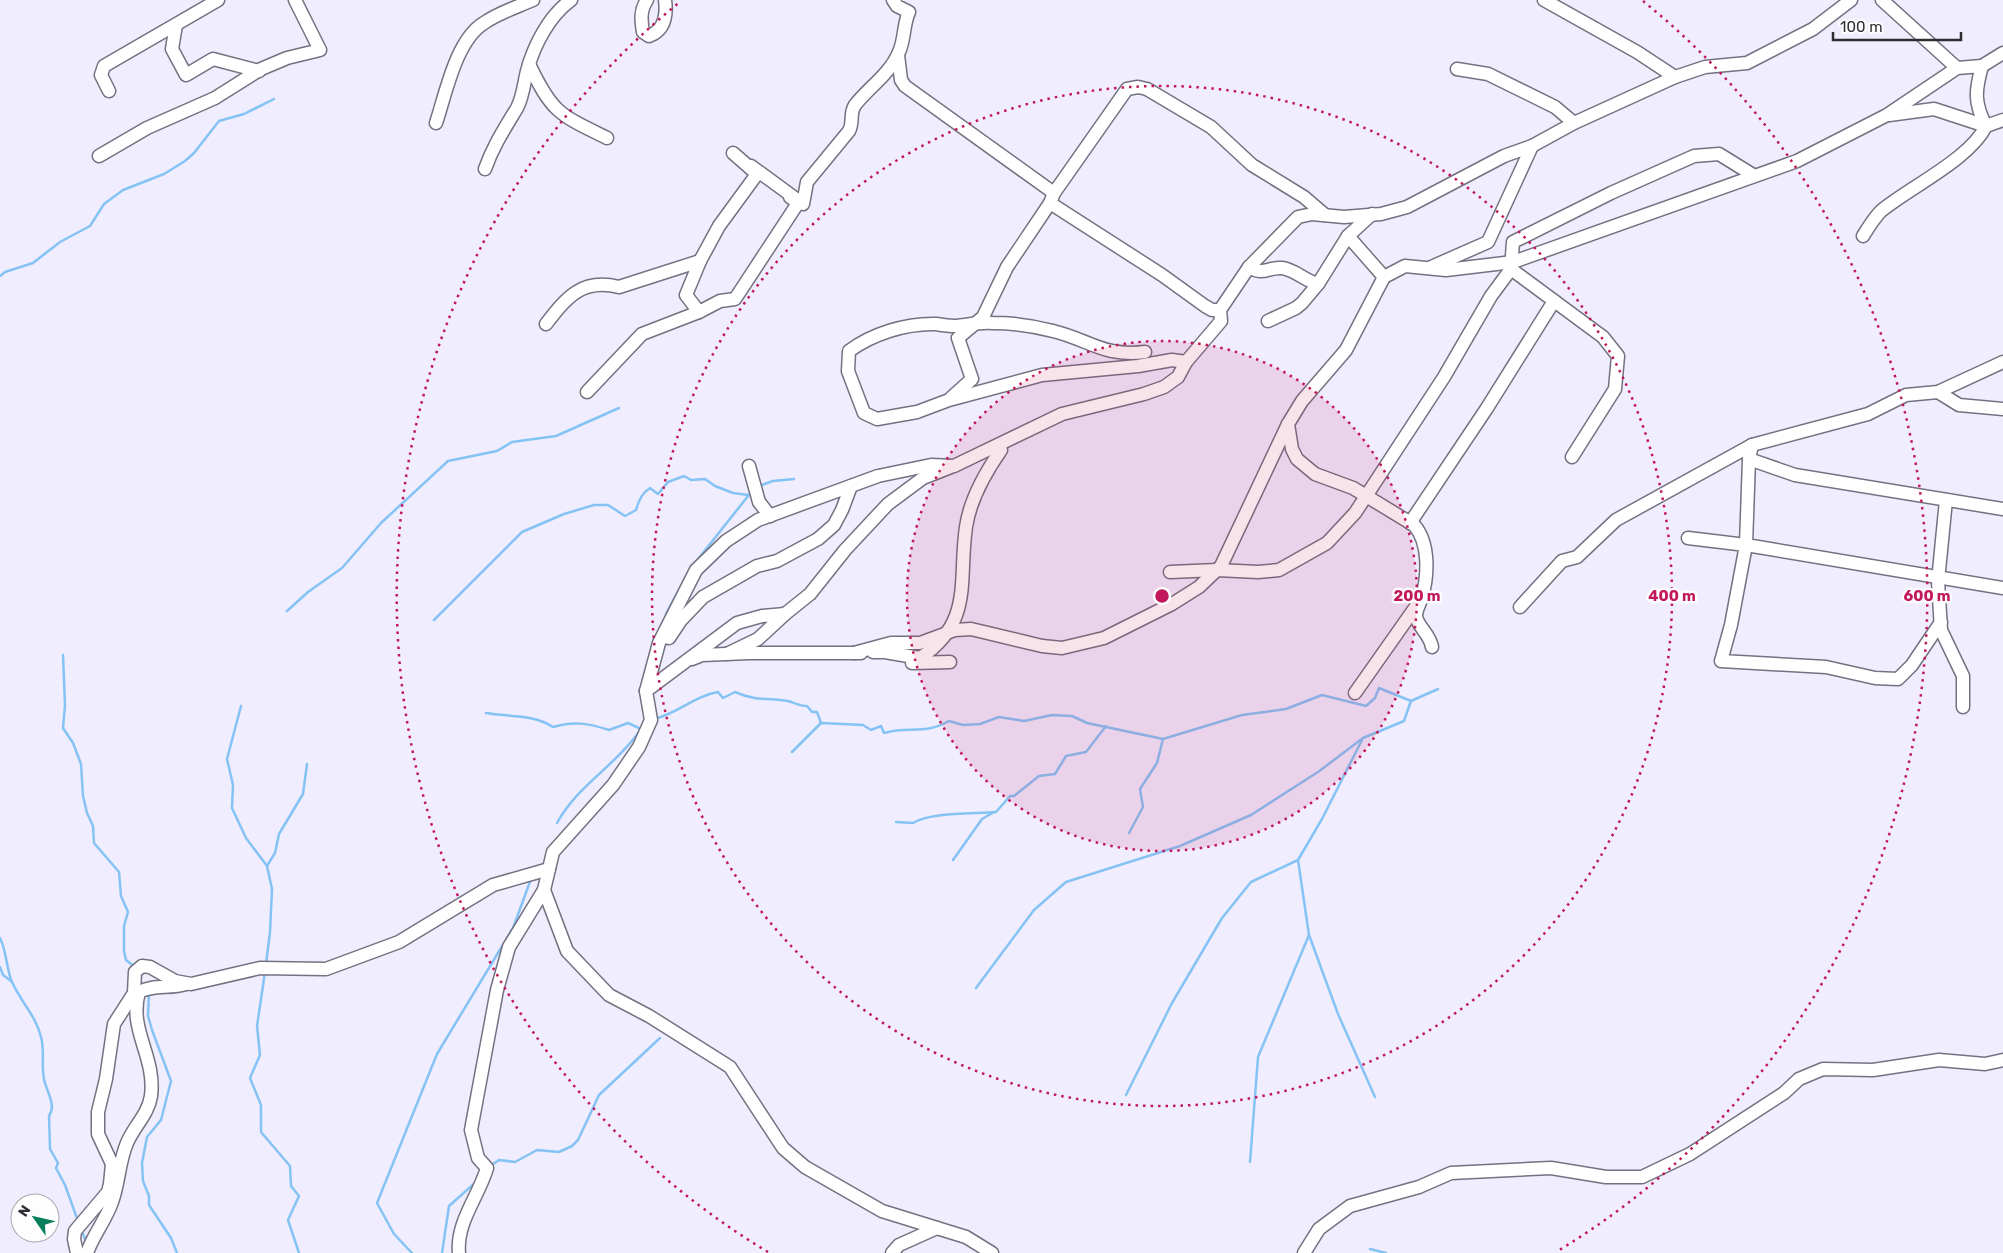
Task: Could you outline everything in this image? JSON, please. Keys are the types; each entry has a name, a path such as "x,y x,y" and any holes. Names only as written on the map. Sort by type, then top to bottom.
{"street":[{"path":"109,91 102,75 104,66 218,0"},
{"path":"99,156 147,128 215,98 259,71 287,58 320,50 295,0"},
{"path":"436,123 462,45 472,32 484,22 533,0"},
{"path":"485,169 493,148 517,107 529,64 544,31 556,14 570,0"},
{"path":"647,0 642,8 642,17 643,32 649,36 656,32 665,19 665,0"},
{"path":"587,392 642,334 699,312 720,301 735,299 798,203 757,174 733,153 804,204 807,182 849,130 852,125 850,117 855,106 878,82 898,55 903,44 904,23 909,12 897,6 893,0"},
{"path":"1544,0 1637,52 1675,78"},
{"path":"726,654 758,639 784,614 810,594 833,564 888,504 923,478 954,466 1062,414 1144,394 1164,387 1178,377 1186,362 1221,320 1220,310 1249,267 1291,222 1307,214 1344,216 1390,213 1407,207 1504,156 1532,146 1574,123 1675,78 1704,67 1747,63 1813,29 1852,0"},
{"path":"1882,0 1957,68"},
{"path":"176,25 172,49 186,75 213,59 259,71"},
{"path":"854,653 891,644 920,643 948,632 970,630 1042,646 1062,648 1104,638 1172,604 1199,588 1217,570 1288,424 1302,401 1346,350 1384,277 1401,267 1446,270 1512,265 1753,175 1797,161 1887,115 1957,68 1982,66 2003,53"},
{"path":"898,55 901,80 905,86 1052,198 1206,306 1212,310 1220,310"},
{"path":"529,64 545,98 555,110 571,121 607,138"},
{"path":"1982,66 1976,95 1977,110 1986,126"},
{"path":"1457,69 1488,74 1555,107 1574,123"},
{"path":"949,400 972,379 958,338 983,317 1007,267 1120,96 1127,89 1138,86 1211,127 1252,164 1304,197 1326,214"},
{"path":"1887,115 1934,109 1986,126 2003,120"},
{"path":"1863,236 1880,212 1964,152 1983,133 1986,126"},
{"path":"1425,270 1488,242 1532,146"},
{"path":"1170,572 1217,570 1258,572 1279,570 1327,543 1355,513 1444,377 1512,265 1513,242 1611,193 1694,156 1719,154 1753,175"},
{"path":"699,312 686,295 700,261 719,226 757,174"},
{"path":"1268,321 1296,308 1318,284 1348,236 1372,214"},
{"path":"1348,236 1384,277"},
{"path":"546,324 573,292 594,285 607,284 620,287 700,261"},
{"path":"1512,265 1554,301 1603,337 1618,356 1615,389 1572,457"},
{"path":"1249,267 1260,272 1276,268 1290,270 1318,284"},
{"path":"1410,523 1487,408 1554,301"},
{"path":"1085,370 1127,359 1145,352 1128,354 1096,348 1066,335 1033,327 991,322 950,326 935,324 897,330 862,341 849,350 848,372 864,413 877,419 917,412 949,400 1042,375 1172,360 1186,362"},
{"path":"1520,607 1562,561 1577,557 1616,520 1752,445 1868,414 1906,396 1938,392 2003,362"},
{"path":"1938,392 1959,405 2003,410"},
{"path":"459,1253 458,1241 471,1201 481,1188 487,1168 478,1158 471,1130 497,990 509,947 544,890 553,852 613,785 639,747 651,720 646,691 654,657 696,570 726,541 758,520 878,476 931,464 954,466 973,463 1001,450 1062,414"},
{"path":"1288,424 1292,449 1297,459 1324,479 1342,483 1410,523 1420,531 1426,556 1420,601 1416,613 1417,620 1426,631 1432,647"},
{"path":"1752,445 1749,459 1746,546 1731,625 1721,661 1826,667 1875,678 1898,679 1912,665 1941,622"},
{"path":"682,662 702,655 726,654 885,652 920,658 931,651 953,626 962,590 966,525 972,503 979,486 1001,450"},
{"path":"1749,459 1796,475 2003,509"},
{"path":"749,466 759,502 770,516"},
{"path":"654,657 681,620 702,597 745,572 777,561 818,539 834,524 852,486"},
{"path":"1946,500 1938,578 1941,630 1963,676 1962,707"},
{"path":"1688,538 2003,588"},
{"path":"1355,693 1420,601"},
{"path":"646,691 736,623 762,616 784,614"},
{"path":"868,653 894,661 916,664 950,662"},
{"path":"87,1253 112,1202 126,1146 150,1104 151,1071 135,1019 135,1005 139,992 147,988 176,988 260,968 326,970 399,942 493,885 549,868"},
{"path":"544,890 566,951 609,995 649,1016 730,1067 783,1148 804,1168 882,1211 966,1237 992,1253"},
{"path":"77,1253 74,1239 75,1231 108,1192 110,1184 112,1164 98,1134 98,1112 106,1079 114,1024 134,993 135,972 142,966 150,967 175,981 188,984"},
{"path":"1304,1253 1319,1229 1350,1206 1419,1187 1451,1173 1551,1168 1606,1177 1642,1176 1690,1154 1784,1093 1800,1078 1823,1069 1873,1070 1939,1060 1984,1064 2003,1060"},
{"path":"892,1253 899,1245 937,1228"},
{"path":"1295,1253 1312,1240"}],"waterway":[{"path":"0,276 5,272 33,263 60,242 90,226 104,204 123,190 164,174 185,161 194,153 219,121 244,114 274,99"},
{"path":"287,611 308,592 342,568 381,523 448,461 497,451 512,442 556,436 619,408"},
{"path":"434,620 522,532 564,514 594,505 608,505 625,516 636,510 641,498 650,488 658,494 668,482 684,476 691,480 705,479 715,486 733,493 748,495"},
{"path":"759,486 773,481 794,479"},
{"path":"695,563 752,491"},
{"path":"666,614 689,571"},
{"path":"63,655 65,705 63,728 73,743 81,764 83,796 87,813 93,826 94,843 119,872 121,896 128,912 124,926 124,951 126,960 135,967"},
{"path":"1129,833 1143,807 1140,789 1157,763 1163,739 1242,715 1286,709 1322,695 1366,706 1375,698 1379,688 1411,701"},
{"path":"976,988 1034,910 1066,882 1180,846 1251,815 1318,772 1363,738 1404,721 1411,701 1438,689"},
{"path":"654,719 709,694 718,692 723,698 735,692 749,697 788,701 807,706 812,712 817,712 821,723"},
{"path":"241,706 227,759 233,785 232,808 246,838 267,866 272,889 266,964"},
{"path":"486,713 529,718 553,727 581,724 609,730 628,723 641,729"},
{"path":"792,752 821,723 863,725 871,730 881,726 884,733 931,728 949,721 963,725 980,724 999,717 1024,721 1052,715 1072,716 1087,723 1163,739"},
{"path":"896,822 913,823 921,819 941,815 996,812 1010,796 1014,796 1039,776 1055,774 1066,756 1086,752 1106,726"},
{"path":"557,823 575,798 619,756 639,732"},
{"path":"1126,1095 1172,1003 1222,918 1251,882 1298,860 1322,819 1362,740"},
{"path":"267,866 275,853 279,834 303,794 307,764"},
{"path":"953,860 982,819 994,812"},
{"path":"1250,1162 1258,1057 1309,935 1298,860"},
{"path":"412,1253 394,1234 377,1203 437,1054 513,928 531,879"},
{"path":"1309,935 1338,1014 1375,1097"},
{"path":"0,938 12,982 39,1029 43,1048 43,1074 52,1107 49,1116 50,1149 58,1163 56,1168 65,1185 78,1221"},
{"path":"0,967 3,975 11,981"},
{"path":"265,972 257,1026 260,1055 250,1078 261,1105 261,1132 290,1166 291,1186 299,1196 288,1220 299,1253"},
{"path":"149,992 148,1016 171,1081 161,1120 147,1137 142,1163 143,1181 149,1196 149,1205 171,1238 177,1253"},
{"path":"489,1167 499,1160 515,1162 537,1150 559,1152 572,1146 578,1140 599,1095 660,1038"},
{"path":"442,1253 449,1206 476,1182"},
{"path":"82,1231 86,1242"},
{"path":"1370,1249 1386,1253"}]}
